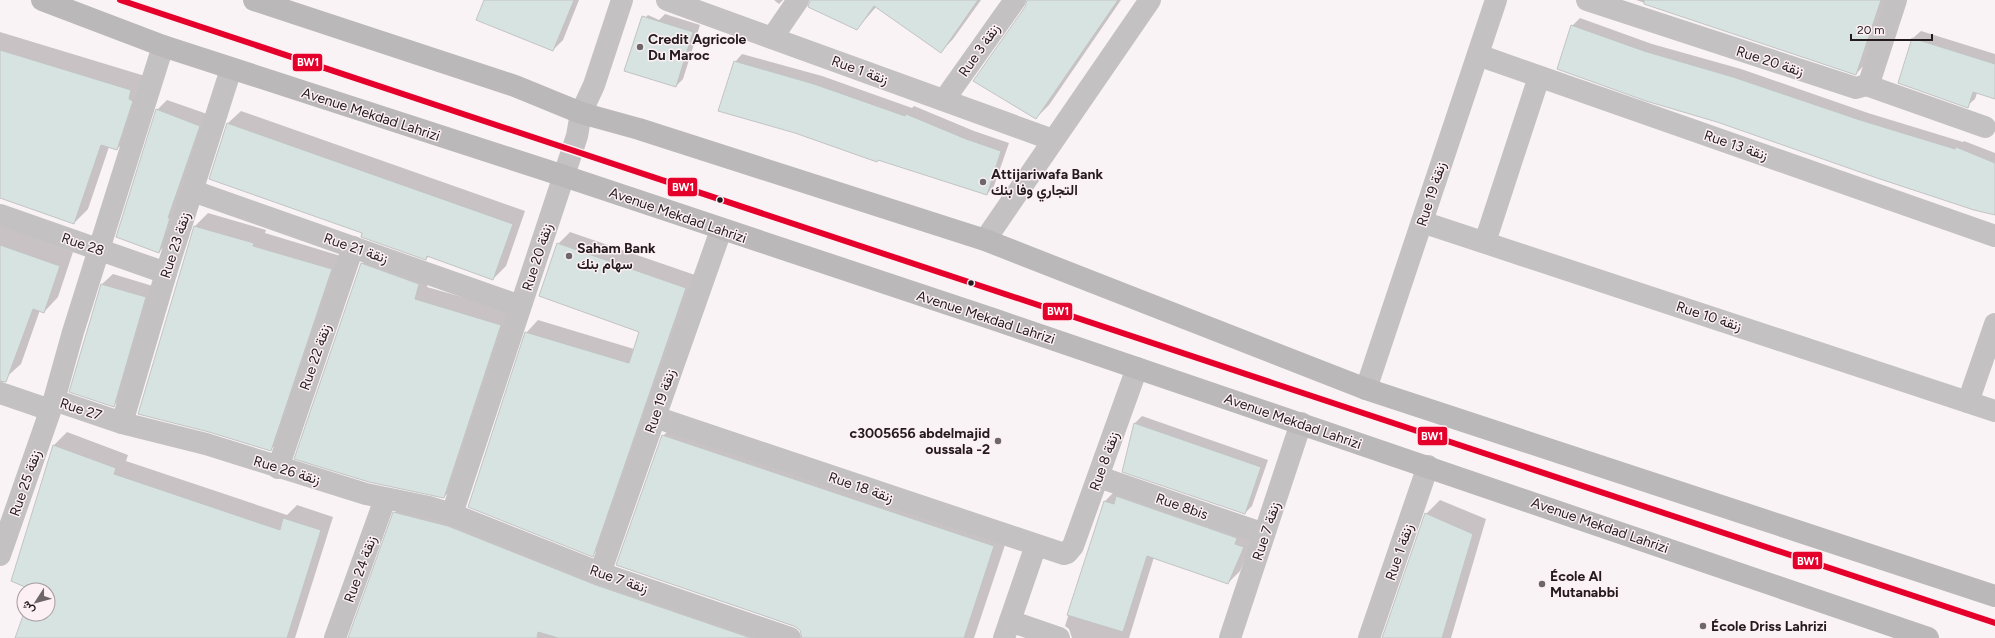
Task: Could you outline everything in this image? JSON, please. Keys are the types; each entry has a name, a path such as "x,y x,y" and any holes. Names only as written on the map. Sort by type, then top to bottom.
{"main road":[{"name":"Avenue Mekdad Lahrizi","path":"42,0 163,46 564,176 721,230 1301,423 1928,638"},
{"path":"254,0 515,86 581,113 639,129 985,240 1366,389 1995,596"}],"street":[{"name":"Rue 20 زنقة","path":"452,514 577,136 581,113 594,85 622,0"},
{"name":"Rue 1 زنقة","path":"667,0 696,5 772,38 1053,140"},
{"path":"772,38 798,0"},
{"name":"Rue 3 زنقة","path":"944,100 1015,0"},
{"path":"985,240 1150,0"},
{"name":"Rue 19 زنقة","path":"1366,389 1496,0"},
{"name":"Rue 20 زنقة","path":"1587,0 1850,88 1862,88 1866,85"},
{"path":"1896,0 1870,80 1866,85 1985,127"},
{"name":"Rue 25 زنقة","path":"0,555 52,405 73,332 163,46"},
{"name":"Rue 13 زنقة","path":"1478,56 1995,236"},
{"name":"Rue 23 زنقة","path":"122,422 166,273 231,68"},
{"path":"1485,242 1539,77"},
{"name":"Rue 21 زنقة","path":"193,191 520,306"},
{"name":"Rue 28","path":"0,215 166,273"},
{"name":"Rue 10 زنقة","path":"1422,222 1995,411"},
{"name":"Rue 19 زنقة","path":"600,573 721,230"},
{"name":"Rue 22 زنقة","path":"278,468 353,247"},
{"path":"1968,402 1995,324"},
{"name":"Rue 8 زنقة","path":"1067,553 1073,546 1137,368"},
{"name":"Rue 27","path":"0,393 122,422"},
{"name":"Rue 18 زنقة","path":"655,417 1060,554 1067,553"},
{"name":"Rue 26 زنقة","path":"122,422 206,444 278,468 385,499 429,507 452,514"},
{"name":"Rue 7 زنقة","path":"1230,638 1301,423"},
{"name":"Rue 1 زنقة","path":"1369,638 1428,466"},
{"name":"Rue 8bis","path":"1099,477 1264,534"},
{"name":"Rue 24 زنقة","path":"334,638 385,499"},
{"name":"Rue 7 زنقة","path":"452,514 600,573 790,638"},
{"path":"1036,546 1007,630 1059,638"}],"building":[{"path":"484,0 574,0 553,51 476,20"},
{"path":"810,0 978,0 941,53 874,6 857,30 808,7"},
{"path":"1027,0 1118,0 1036,119 973,81 1025,7"},
{"path":"1644,0 1881,0 1856,75 1644,4"},
{"path":"642,16 693,32 676,87 624,71"},
{"path":"1571,25 1644,51 1733,77 1860,120 1955,149 1956,147 1995,163 1995,215 1974,210 1877,178 1717,122 1646,101 1557,69"},
{"path":"1912,38 1995,64 1995,99 1973,92 1968,108 1898,83"},
{"path":"0,50 131,90 129,99 133,101 117,150 101,145 74,224 0,198"},
{"path":"734,61 814,84 905,116 906,114 966,139 1001,151 987,195 878,160 877,162 795,133 718,111"},
{"path":"156,109 200,126 168,218 170,218 159,253 116,237"},
{"path":"227,123 513,224 493,280 427,256 426,260 361,237 362,233 209,179"},
{"path":"194,226 254,243 253,246 332,269 271,451 209,432 138,414"},
{"path":"557,243 686,288 593,557 468,507 525,332 629,363 639,332 539,296"},
{"path":"0,245 60,266 44,313 33,309 6,382 0,381"},
{"path":"361,263 419,284 415,299 501,325 444,498 369,482 294,459"},
{"path":"101,284 146,297 114,407 69,392"},
{"path":"1134,423 1261,467 1245,514 1122,472"},
{"path":"662,435 994,546 964,638 802,638 800,630 794,626 616,565"},
{"path":"53,445 116,468 114,474 280,530 283,518 321,530 287,638 15,638 21,622 56,622 56,582 16,583 11,581"},
{"path":"1116,496 1237,538 1235,544 1244,547 1228,584 1147,556 1123,632 1067,615 1104,501 1114,504"},
{"path":"393,512 448,526 596,585 751,638 558,638 538,632 537,638 348,638"},
{"path":"1425,513 1473,534 1442,638 1382,638"}],"transit line":[{"name":"BW1","path":"120,0 1995,623"}],"place":[{"name":"Credit Agricole Du Maroc","path":"640,47"},
{"name":"Attijariwafa Bank التجاري وفا بنك","path":"983,182"},
{"name":"Saham Bank سهام بنك","path":"569,256"},
{"name":"c3005656 abdelmajid oussala -2","path":"998,441"},
{"name":"École Al Mutanabbi","path":"1542,584"},
{"name":"École Driss Lahrizi","path":"1703,626"}]}
